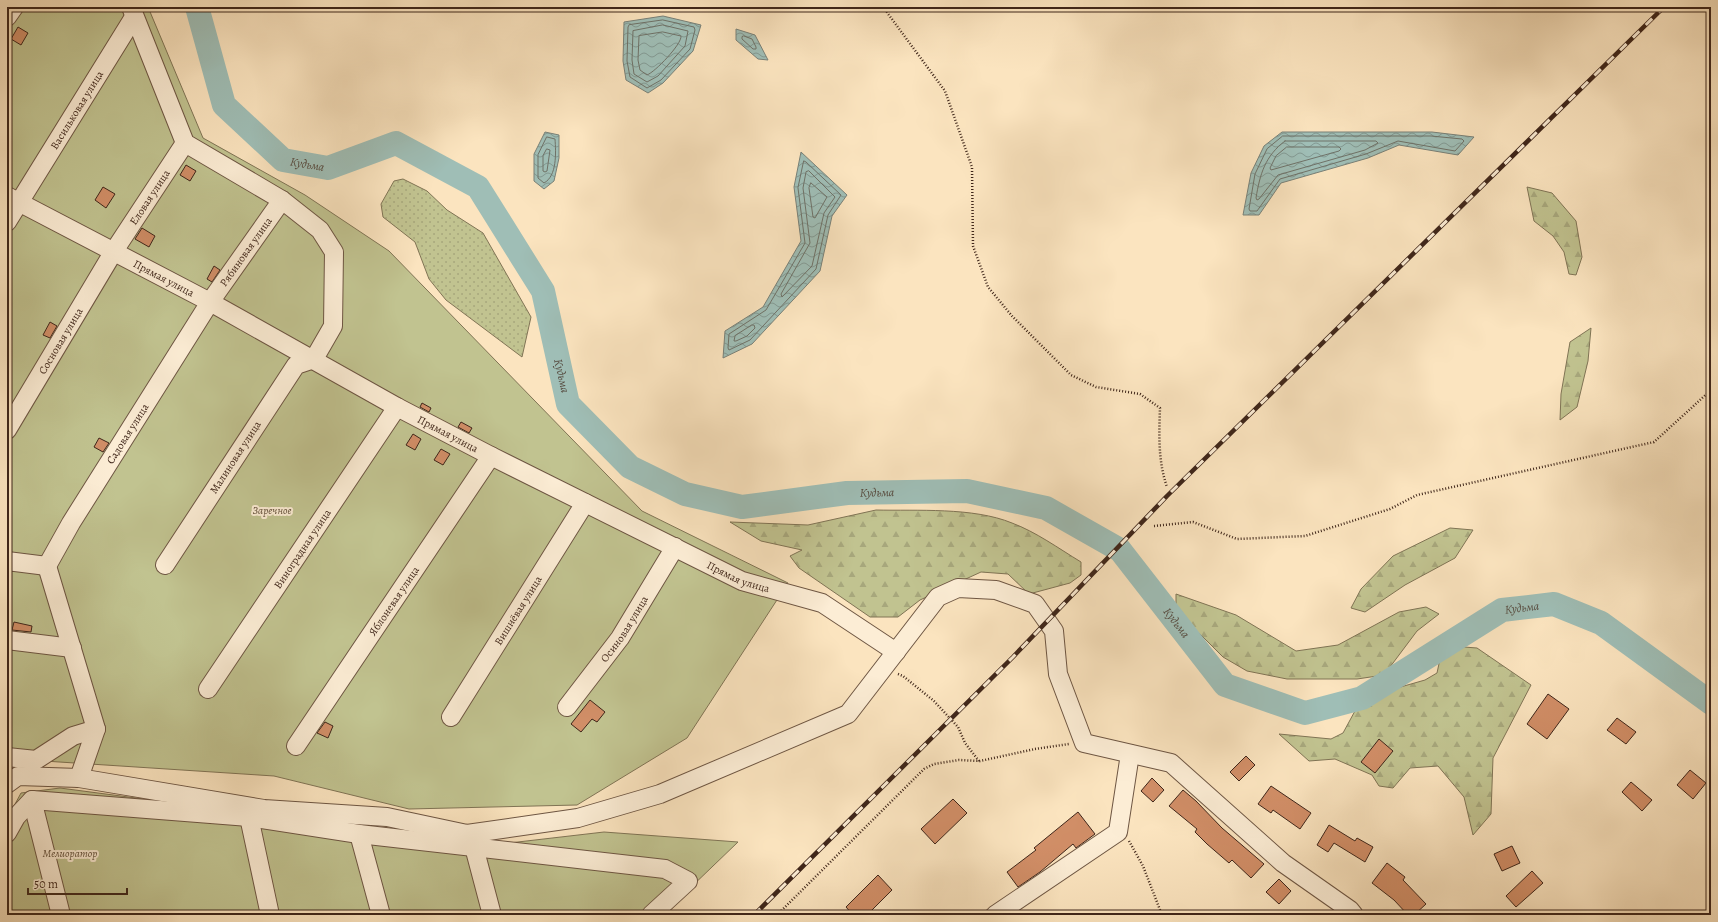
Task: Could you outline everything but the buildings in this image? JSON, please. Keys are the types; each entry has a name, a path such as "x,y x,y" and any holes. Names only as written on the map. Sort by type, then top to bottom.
{"street":[{"path":"7,17 14,7"},
{"path":"133,12 185,143 282,200 320,230 334,252 333,326 314,359"},
{"name":"Васильковая улица","path":"7,222 13,200 133,12"},
{"name":"Еловая улица","path":"114,251 185,143"},
{"name":"Прямая улица","path":"13,200 210,302 314,359 397,407 491,456 742,581 822,603 896,652"},
{"name":"Рябиновая улица","path":"210,302 282,200"},
{"name":"Сосновая улица","path":"7,430 114,251"},
{"name":"Садовая улица","path":"47,566 71,523 210,302"},
{"name":"Малиновая улица","path":"165,565 296,365 314,359"},
{"name":"Виноградная улица","path":"208,689 397,407"},
{"name":"Яблоневая улица","path":"296,746 491,456"},
{"name":"Вишнёвая улица","path":"450,717 585,503"},
{"name":"Осиновая улица","path":"567,707 620,638 675,547"},
{"path":"7,561 47,566 96,729 79,778"},
{"path":"7,784 18,776 79,778 264,809 387,817 467,834 578,818 660,794 848,714 938,598 958,588 996,590 1035,604 1054,631 1058,674 1084,743 1171,763 1283,863 1350,910 1354,915"},
{"path":"7,640 72,648"},
{"path":"7,757 36,760 73,736 96,729"},
{"path":"995,915 1118,832 1130,754"},
{"path":"32,800 249,817 359,834 665,869 688,881 651,915"},
{"path":"7,833 16,817 32,800"},
{"path":"32,800 61,915"},
{"path":"249,817 270,915"},
{"path":"359,834 381,915"},
{"path":"474,847 492,915"}],"path":[{"path":"883,7 945,91 972,167 973,246 988,287 1012,316 1071,375 1096,387 1140,394 1160,408 1159,443 1162,473 1167,487"},
{"path":"1154,526 1193,522 1237,539 1305,536 1390,509 1417,495 1654,442 1711,390"},
{"path":"882,670 903,676 934,701 958,727 965,743 980,761"},
{"path":"777,915 924,769 934,764 959,760 980,761 1034,749 1084,743"},
{"path":"1118,832 1126,837 1143,866 1162,915"}],"green space":[{"name":"Заречное","path":"7,7 148,7 203,138 305,195 389,251 642,511 788,583 687,738 577,805 409,809 274,776 44,761 7,765"},
{"path":"403,179 427,191 447,210 483,233 531,317 522,357 446,300 429,279 415,242 383,217 381,204 394,181"},
{"path":"1527,187 1552,193 1576,221 1582,257 1576,275 1569,274 1564,252 1553,236 1534,221"},
{"path":"1591,328 1588,361 1577,407 1560,420 1561,394 1570,342"},
{"path":"876,510 963,512 997,518 1030,531 1081,562 1081,575 1070,583 1029,594 1008,574 981,572 920,600 898,617 870,617 799,568 790,556 802,550 761,541 730,522 808,525"},
{"path":"1450,528 1473,530 1455,558 1405,585 1365,612 1351,608 1361,589 1393,556"},
{"path":"1176,594 1236,615 1296,651 1338,645 1399,612 1426,607 1439,614 1417,631 1384,675 1357,679 1287,679 1247,671 1223,657 1176,608"},
{"path":"1464,647 1477,648 1531,685 1493,758 1491,814 1473,835 1464,797 1438,766 1410,768 1393,788 1379,786 1372,775 1335,759 1309,761 1279,734 1331,739 1343,733 1362,698 1425,680 1437,673 1440,659"},
{"name":"Мелиоратор","path":"60,788 492,845 604,832 738,842 662,915 7,915 7,819 21,793"}],"water":[{"path":"663,16 701,25 693,51 663,83 648,93 626,80 623,61 624,22"},
{"path":"736,29 755,35 768,60 758,59 736,40"},
{"path":"545,132 559,135 559,158 554,181 544,189 534,181 534,154"},
{"path":"1282,132 1432,132 1474,137 1458,155 1399,145 1368,158 1281,183 1259,215 1243,215 1251,173 1264,146"},
{"path":"801,152 847,195 832,216 820,271 752,344 723,358 725,331 763,307 801,241 794,187"}],"waterway":[{"name":"Кудьма","path":"197,7 224,105 283,160 328,168 396,143 478,187 543,291 568,404 630,467 685,494 742,507 847,493 967,491 1046,508 1120,550 1225,685 1305,713 1362,698 1502,610 1554,604 1601,623 1711,703"}],"railway":[{"path":"754,915 1013,657 1167,496 1664,7"}]}
